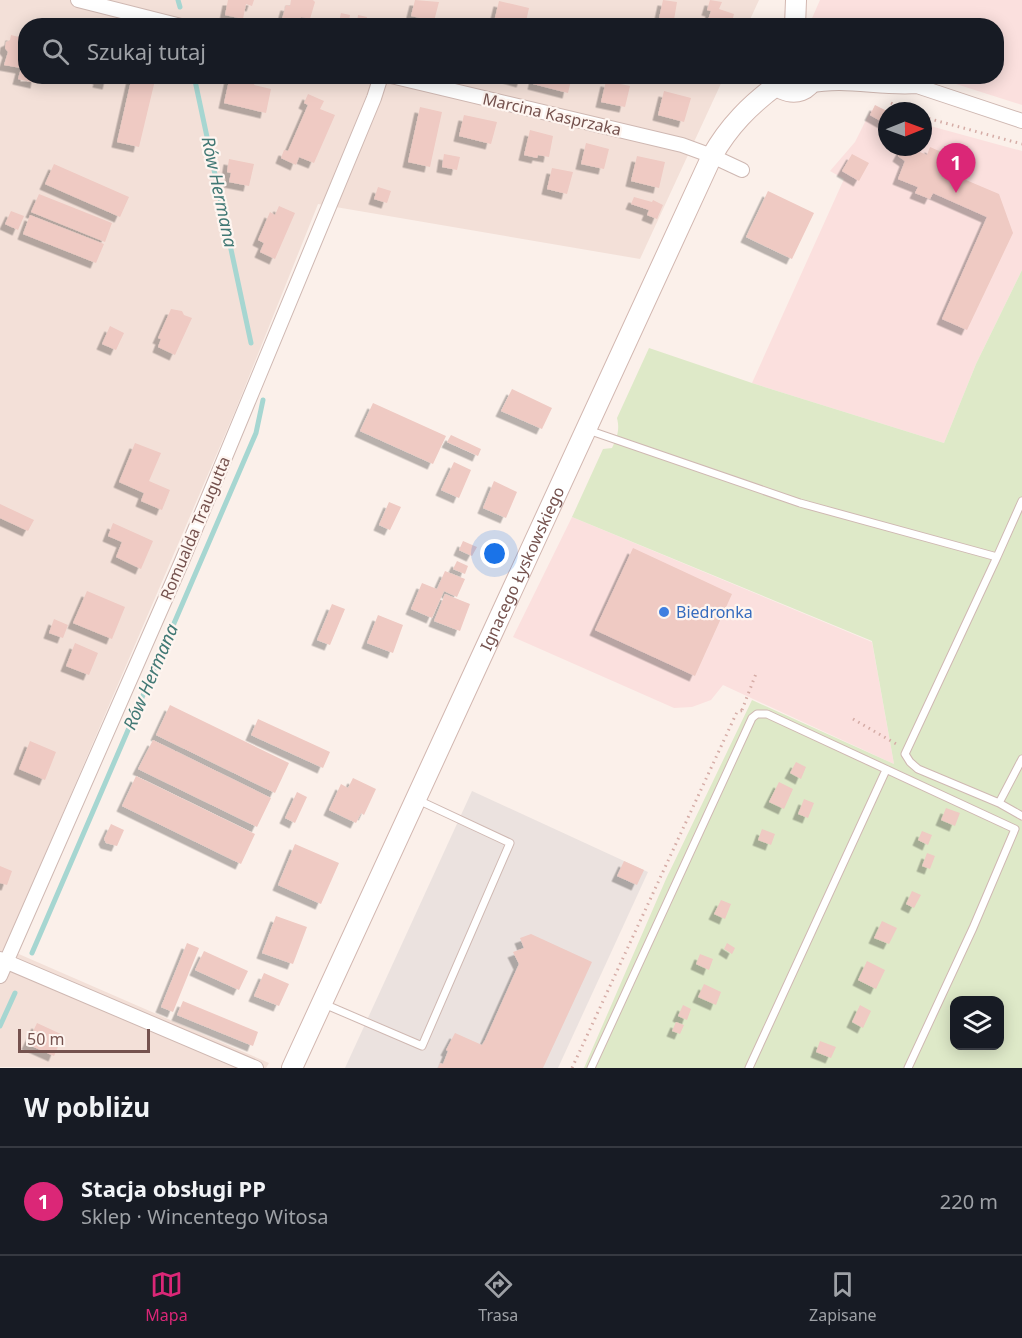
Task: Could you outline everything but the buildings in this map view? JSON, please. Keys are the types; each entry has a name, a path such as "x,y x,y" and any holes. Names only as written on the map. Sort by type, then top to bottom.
{"street":[{"path":"78,0 149,18"},
{"path":"795,18 796,0"},
{"name":"Romualda Traugutta","path":"0,976 3,960 186,550 378,84"},
{"name":"Marcina Kasprzaka","path":"425,84 682,145 742,170"},
{"name":"Ignacego Łyskowskiego","path":"292,1068 712,156 732,124 771,84"},
{"path":"778,84 789,92 803,90 809,84"},
{"path":"868,84 917,86"},
{"path":"914,84 1022,121"},
{"path":"3,960 255,1068"}],"lane":[{"path":"585,429 800,503 997,557"},
{"path":"1022,501 905,754 918,769 999,803 1022,816"},
{"path":"591,1068 752,718 757,714 767,714 1018,830 908,1068"},
{"path":"999,803 1022,759"},
{"path":"749,1068 886,770"},
{"path":"322,1004 422,1046 510,843 416,799"}],"path":[{"path":"932,119 1022,144"},
{"path":"742,710 757,671"},
{"path":"572,1068 737,712"},
{"path":"853,718 907,750"}],"shaded area":[{"path":"0,0 759,0 751,18 18,18 18,84 721,84 640,259 318,204 236,409 5,948 269,1063 266,1068 0,1067"},
{"path":"820,0 1022,0 1022,105 956,84 1004,84 1004,18 812,18"},
{"path":"871,110 878,112 878,156 932,156 932,126 1022,151 1022,270 976,364 944,443 752,383 844,179 830,171 855,142"},
{"path":"572,517 872,642 894,764 723,685 711,700 692,707 674,708 513,637"},
{"path":"472,791 648,872 558,1068 345,1068"}],"green space":[{"path":"1022,270 1022,1068 584,1068 666,879 752,700 894,764 872,641 572,517 603,449 612,448 618,433 617,418 649,348 944,443 976,364"}],"waterway":[{"name":"Rów Hermana","path":"178,0 180,7"},
{"name":"Rów Hermana","path":"196,84 251,343"},
{"name":"Rów Hermana","path":"32,953 256,433 263,400"},
{"path":"0,1026 15,993"}],"place":[{"name":"Stacja obsługi PP","path":"956,193"},
{"name":"Biedronka","path":"664,612"}]}
